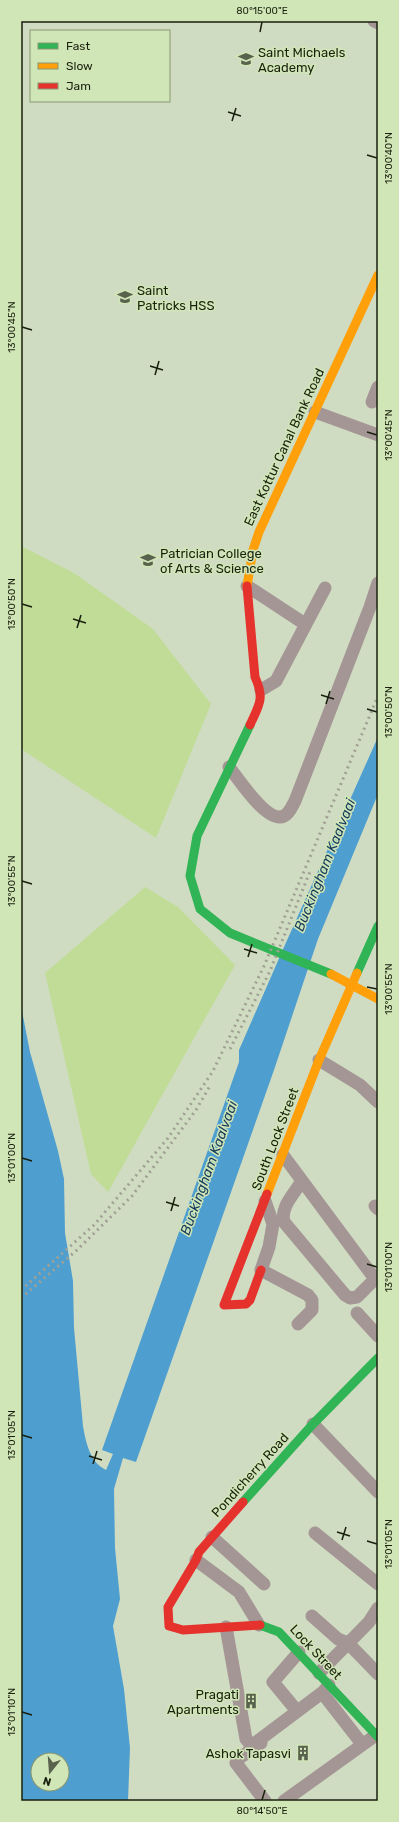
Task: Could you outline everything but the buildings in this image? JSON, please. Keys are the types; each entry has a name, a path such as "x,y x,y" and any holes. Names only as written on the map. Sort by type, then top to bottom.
{"street":[{"path":"374,21 378,23"},
{"name":"East Kottur Canal Bank Road","path":"378,275 259,532 251,560 248,586 255,677 262,695 259,706 197,836 190,876 200,909 230,933 260,946 325,970 378,999"},
{"path":"372,402 378,387"},
{"path":"315,412 378,435"},
{"path":"229,767 255,802 268,813 276,817 283,817 288,813 295,801 378,583"},
{"path":"248,586 305,624"},
{"path":"261,690 276,681 325,588"},
{"name":"South Lock Street","path":"261,1270 250,1300 246,1304 224,1305 319,1060 378,926"},
{"path":"319,1060 360,1085 378,1102"},
{"path":"283,1155 376,1279 357,1297 350,1298 346,1295 284,1222 282,1216 284,1208 302,1181"},
{"path":"265,1201 273,1224 269,1247 261,1270 308,1295 312,1300 312,1310 298,1324"},
{"path":"357,1313 378,1336"},
{"name":"Pondicherry Road","path":"168,1626 168,1607 196,1560 199,1552 313,1424 378,1355"},
{"path":"313,1424 378,1492"},
{"path":"316,1533 378,1584"},
{"path":"212,1537 264,1584"},
{"path":"196,1560 239,1592 258,1625"},
{"path":"319,1673 369,1622 378,1608"},
{"path":"312,1616 338,1639 348,1643 378,1674"},
{"name":"Lock Street","path":"168,1626 183,1630 258,1625 279,1632 319,1673 331,1692 376,1731"},
{"path":"226,1627 246,1739 250,1744 255,1743 323,1692 331,1692"},
{"path":"297,1711 273,1682 299,1652"},
{"path":"331,1692 362,1744"},
{"path":"265,1801 236,1761 331,1692"},
{"path":"284,1801 362,1744 376,1731"}],"green space":[{"path":"21,546 74,573 153,629 211,704 156,838 21,749"},
{"path":"145,887 178,907 235,965 108,1192 91,1174 45,973"}],"water":[{"name":"Buckingham Kaalvaai","path":"378,737 378,794 318,939 274,1070 136,1462 123,1458 114,1489 115,1548 120,1599 113,1626 124,1689 130,1748 128,1801 21,1801 21,1006 30,1052 58,1151 64,1179 65,1233 73,1281 74,1328 83,1426 87,1445 92,1457 101,1467 106,1470 113,1454 102,1450 239,1062 239,1050"}],"railway":[{"path":"21,1290 94,1225 168,1138 213,1071 264,966 378,696"},
{"path":"230,1049 270,971 311,869"},
{"path":"21,1298 77,1250 132,1196 196,1110 211,1084"}],"traffic: fast":[{"path":"250,725 197,836 190,876 200,909 230,933 331,974"},
{"path":"357,973 378,926"},
{"path":"243,1502 313,1424 378,1358"},
{"path":"260,1625 279,1632 378,1737"}],"traffic: slow":[{"path":"247,586 253,550 259,532 378,275"},
{"path":"267,1194 319,1060 357,973"},
{"path":"331,974 378,999"}],"traffic: jam":[{"path":"247,586 255,677 260,691 260,702 250,725"},
{"path":"261,1270 250,1300 246,1304 224,1305 267,1194"},
{"path":"243,1502 199,1552 196,1560 168,1607 169,1626 183,1630 260,1625"}],"place":[{"name":"Saint Michaels Academy","path":"246,59"},
{"name":"Saint Patricks HSS","path":"125,297"},
{"name":"Patrician College of Arts & Science","path":"148,560"},
{"name":"Pragati Apartments","path":"251,1701"},
{"name":"Ashok Tapasvi","path":"303,1753"}]}
